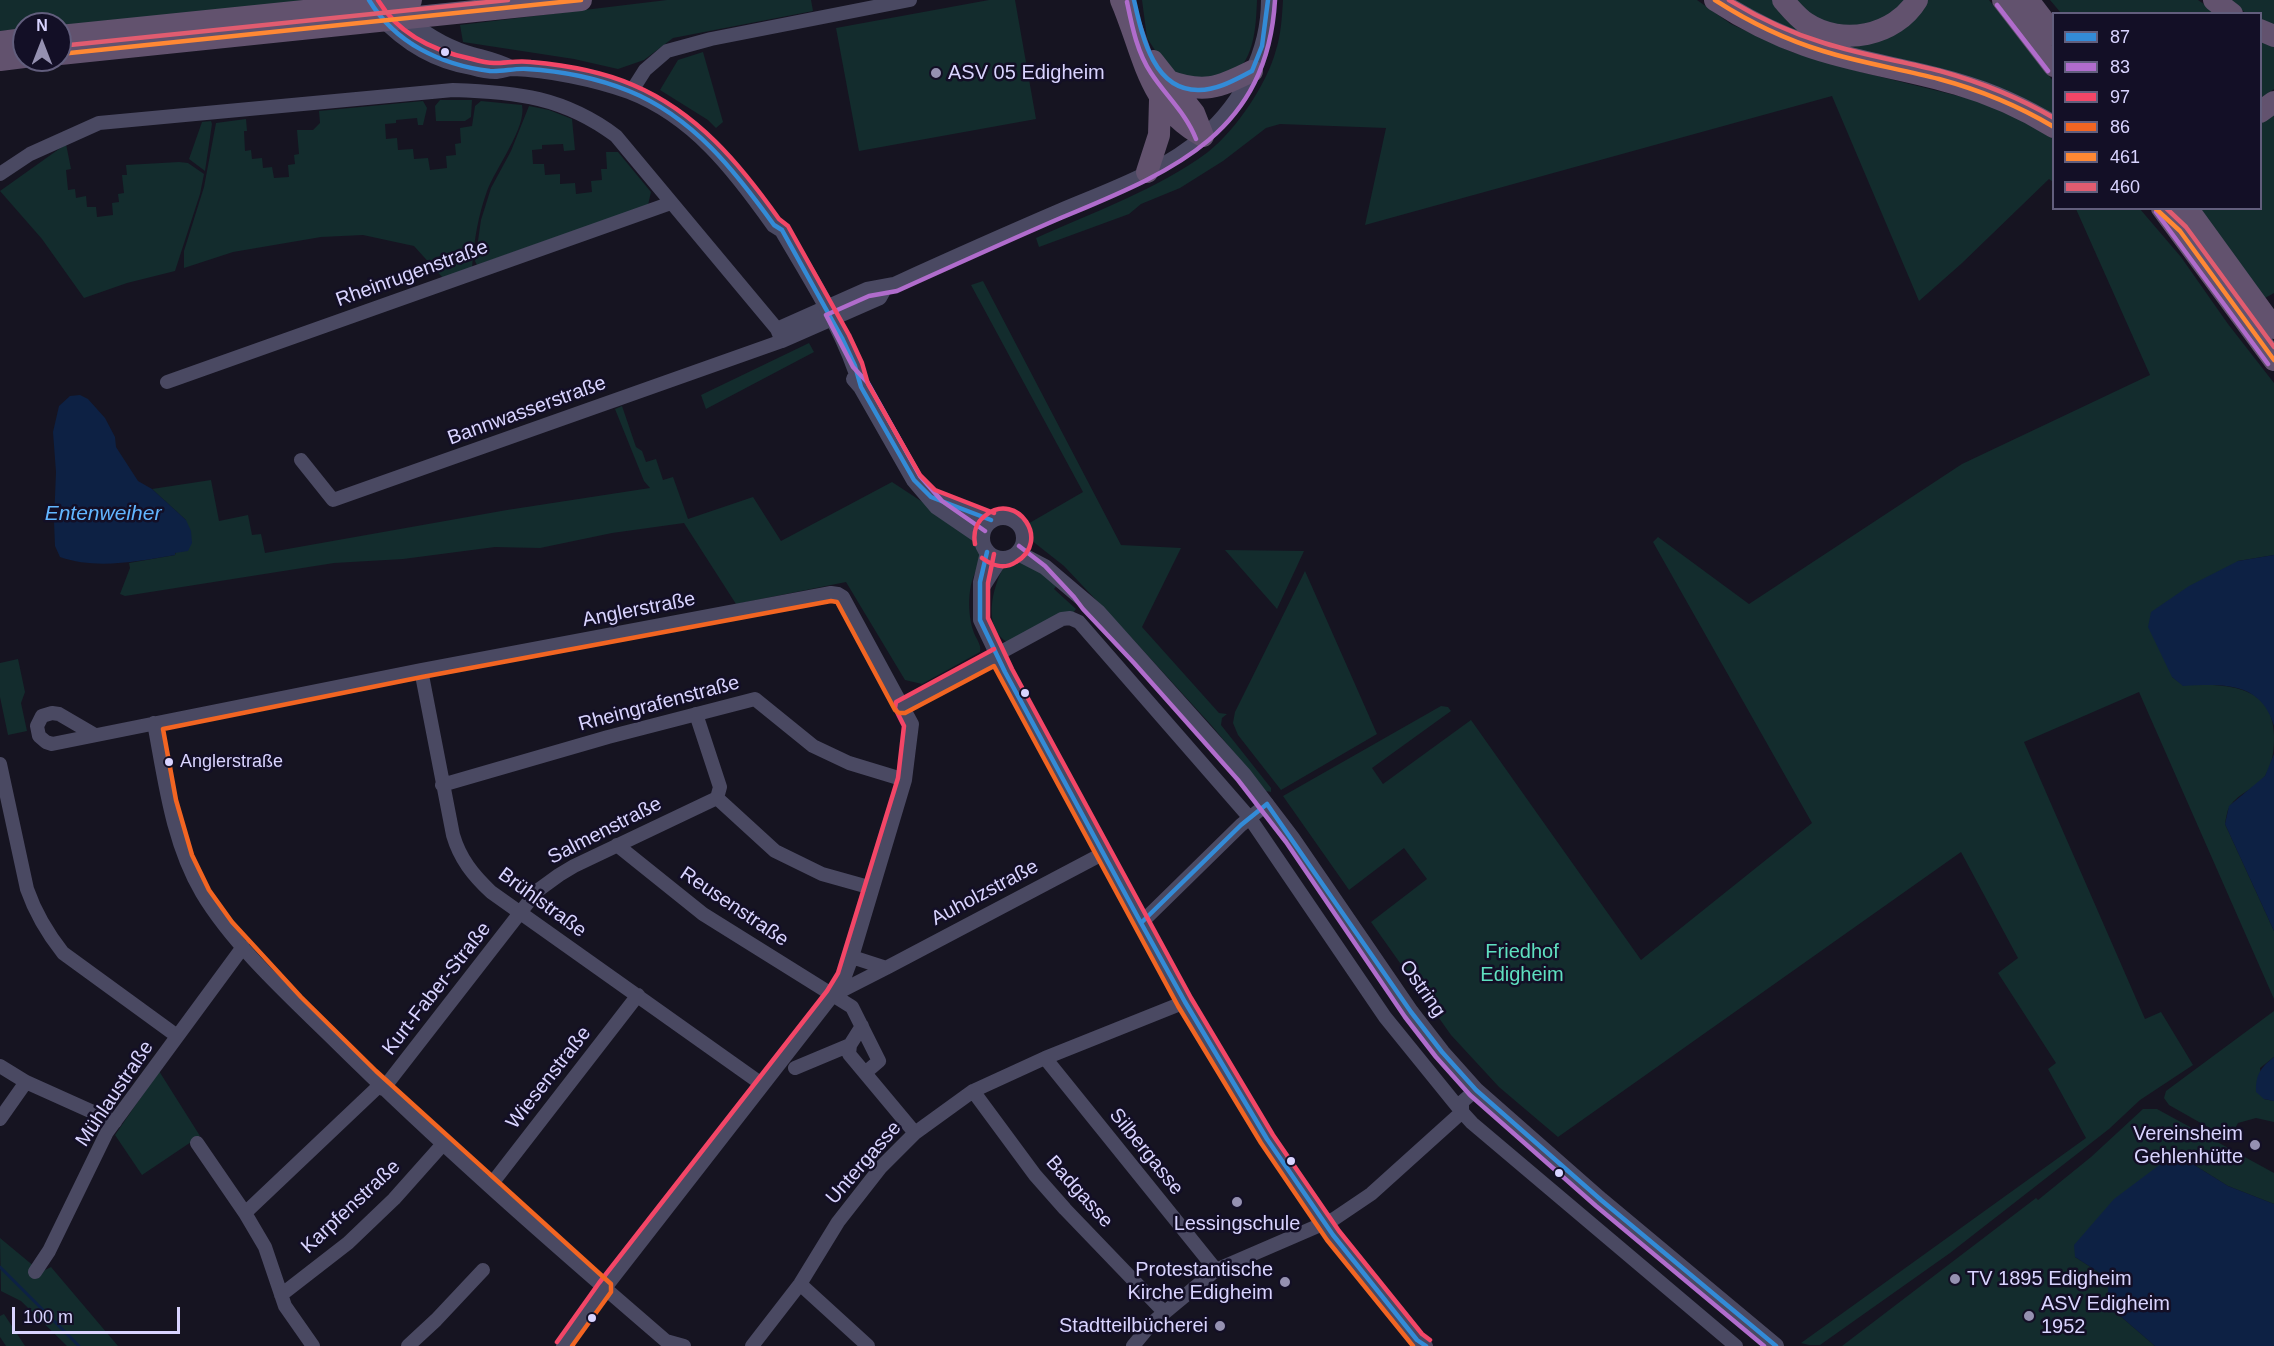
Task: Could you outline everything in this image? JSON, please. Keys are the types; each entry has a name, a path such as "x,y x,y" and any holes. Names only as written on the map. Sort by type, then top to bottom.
{"highway":[{"path":"72,35 382,5 429,16 581,0"},
{"path":"1121,0 1134,36 1179,121 1203,136"},
{"path":"1134,0 1144,40 1163,90 1159,135 1146,172"},
{"path":"1715,0 1755,23 1807,46 1956,83 2025,110 2052,126"},
{"path":"1783,0 1806,23 1822,31 1842,36 1860,36 1891,26 1904,16 1917,0"},
{"path":"2003,0 2052,63"},
{"path":"2028,0 2052,31"},
{"path":"2214,0 2229,12"},
{"path":"72,52 382,5"},
{"path":"1163,90 1222,86 1252,71"},
{"path":"2156,210 2180,231"},
{"path":"2164,210 2258,318"},
{"path":"2188,210 2258,318 2274,360"}],"street":[{"path":"631,92 645,70 667,51 695,42 910,0"},
{"name":"Bannwasserstraße","path":"301,460 333,500 779,335 824,315 880,297 886,287 1146,172 1178,154 1203,136 1224,114 1252,71 1263,46 1268,0"},
{"path":"382,5 394,31 436,57 461,66 494,71 511,68 586,79 631,92 670,112 707,141 741,178 774,225 774,233 824,315 847,371 861,387 914,480 931,497 937,507 990,549 1007,559 1021,546 1021,526 1013,519 1002,516 991,520 982,530 990,549 980,582 980,620 997,656 1185,1002 1267,1139 1324,1223 1417,1344"},
{"path":"0,174 30,154 99,123 420,93 471,91 548,100 582,114 616,136 779,335"},
{"name":"Rheinrugenstraße","path":"167,382 670,203"},
{"path":"931,497 991,520"},
{"name":"Ostring","path":"1021,546 1088,604 1133,650 1267,804 1411,1012 1476,1090 1593,1193 1776,1346"},
{"name":"Anglerstraße","path":"95,735 421,670 831,593 843,597 903,706"},
{"path":"563,1346 605,1288 833,995 845,976 905,780 912,724 903,706 1062,619 1070,618 1079,622 1249,817 1385,1017 1472,1123 1736,1346"},
{"name":"Brühlstraße","path":"421,670 442,785 453,835 461,858 480,881 521,913 763,1085"},
{"name":"Rheingrafenstraße","path":"442,785 755,699 813,746 849,763 905,780"},
{"path":"696,714 720,788 717,798 775,851 822,874 872,888"},
{"path":"154,723 172,814 185,858 203,894 243,947 381,1087 443,1144 666,1341 684,1346"},
{"path":"0,764 27,889 31,901 55,943 63,953 177,1036"},
{"name":"Salmenstraße","path":"521,913 537,891 574,866 717,798"},
{"path":"1141,923 1249,817 1267,804"},
{"name":"Reusenstraße","path":"617,845 703,914 852,1006 879,1061 865,1073"},
{"name":"Auholzstraße","path":"833,995 1104,853"},
{"name":"Kurt-Faber-Straße","path":"245,1213 381,1087 521,913"},
{"name":"Mühlaustraße","path":"35,1272 49,1251 102,1143 115,1122 243,947"},
{"path":"852,957 883,969"},
{"name":"Wiesenstraße","path":"490,1186 638,995"},
{"name":"Untergasse","path":"752,1346 800,1284 838,1222 881,1167 915,1133 973,1090 1045,1058 1185,1002"},
{"path":"862,1026 850,1045 849,1054 915,1133"},
{"path":"795,1068 850,1045"},
{"name":"Silbergasse","path":"1045,1058 1216,1270"},
{"path":"0,1066 26,1082 115,1122"},
{"path":"0,1119 26,1082"},
{"name":"Badgasse","path":"973,1090 1035,1174 1065,1209 1164,1312"},
{"path":"1133,1346 1164,1312 1216,1270 1324,1223 1371,1194 1462,1112 1462,1102 1476,1090"},
{"path":"197,1143 245,1213 265,1247 285,1306 314,1346"},
{"name":"Karpfenstraße","path":"281,1295 348,1243 394,1199 443,1144"},
{"path":"408,1346 483,1270"},
{"path":"800,1284 868,1346"}],"green space":[{"path":"0,0 313,0 72,25 72,12 12,12 12,30 0,31"},
{"path":"667,0 811,0 813,11 673,38 644,60 618,69 574,59 463,42 460,25"},
{"name":"ASV 05 Edigheim","path":"989,0 1015,0 1036,119 859,151 836,28"},
{"path":"1142,0 1257,0 1252,44 1243,65 1225,77 1183,80 1164,64 1147,38"},
{"path":"1283,0 1697,0 1731,24 1792,52 1861,72 1983,102 2033,125 2052,138 2052,181 2049,179 1919,301 1832,96 1365,225 1386,128 1280,124 1266,128 1223,161 1180,188 1141,204 1129,214 1039,247 1036,238 1168,178 1219,143 1249,106 1266,77 1278,44"},
{"path":"1728,0 1989,0 2052,80 2052,119 1805,39"},
{"path":"2050,0 2198,0 2216,12 2060,12"},
{"path":"2227,0 2274,0 2274,27 2262,21 2262,12 2245,12"},
{"path":"2262,40 2274,44 2274,89 2262,98"},
{"path":"703,52 723,122 716,128 708,120 660,90 678,60"},
{"path":"440,100 472,100 471,117 465,121 436,121 435,106"},
{"path":"423,101 427,108 423,125 418,125 417,118 396,120 396,123 385,124 386,139 397,138 398,150 413,149 414,159 428,158 430,170 447,168 446,156 456,155 455,144 461,143 460,128 472,126 475,106 481,101 522,105 520,125 484,200 477,229 472,268 443,278 414,246 363,235 321,237 233,252 184,268 184,251 204,187 216,123 246,119 245,151 251,150 252,159 262,158 263,168 272,167 274,178 289,177 288,165 295,164 294,155 299,154 297,130 313,130 320,123 319,111"},
{"path":"529,106 549,110 572,119 575,150 564,151 563,144 542,145 542,149 532,150 533,164 544,164 545,175 560,174 560,184 575,183 576,194 592,192 591,181 602,180 601,169 607,169 606,152 618,152 651,192 648,205 477,265 475,261 481,220 491,188 511,151"},
{"path":"2274,114 2274,293 2265,298 2200,210 2262,210 2262,121"},
{"path":"211,121 205,171 189,159 202,122"},
{"path":"66,144 71,169 66,170 68,190 75,189 76,198 86,196 87,207 96,207 97,217 113,215 112,203 119,202 118,194 124,193 122,175 127,175 126,165 188,163 204,174 200,194 175,271 127,283 84,298 42,239 0,191"},
{"name":"Friedhof Edigheim","path":"2076,210 2141,210 2181,257 2228,324 2274,383 2274,555 2238,561 2172,677 2183,685 2214,685 2243,690 2255,696 2265,706 2272,719 2274,746 2268,771 2262,780 2233,801 2225,824 2274,931 2274,999 2139,692 2024,742 2145,1019 2161,1012 2193,1065 2140,1100 2109,1129 1950,1253 1820,1345 1801,1343 2086,1138 2048,1069 2056,1063 1998,973 2018,958 1961,852 1558,1137 1499,1087 1451,1035 1371,922 1427,879 1404,848 1349,890 1283,796 1441,706 1448,707 1451,711 1372,768 1383,784 1471,720 1641,960 1812,823 1653,542 1658,537 1749,604 1962,464 2150,375"},
{"path":"983,281 1121,545 1181,548 1142,627 1219,713 1227,714 1222,718 1221,725 1271,788 1271,792 1266,791 1212,726 1064,566 1031,540 1026,525 1083,492 971,285"},
{"path":"809,343 814,352 706,409 701,395"},
{"path":"622,406 636,447 642,451 646,462 656,459 663,480 673,477 688,519 753,497 781,541 892,482 976,537 982,554 982,563 973,577 969,604 971,622 980,652 922,684 905,680 846,582 736,604 684,523 612,533 540,548 495,547 403,559 334,563 125,596 120,594 130,568 129,563 175,555 186,520 152,489 211,480 219,521 248,515 252,535 261,534 265,553 507,510 650,488 644,481 615,409"},
{"path":"1225,550 1304,551 1277,609"},
{"path":"1026,560 1059,583 1054,589 1076,609 1073,613 1008,643 1000,636 992,618 993,596 1004,566"},
{"path":"1305,571 1377,734 1281,790 1238,735 1233,723 1235,712"},
{"path":"18,659 25,692 21,703 27,731 8,735 0,697 0,663"},
{"path":"2274,1011 2274,1057 2260,1068 2264,1099 2274,1101 2274,1122 2256,1118 2238,1123 2229,1139 2169,1105 2164,1098 2166,1091"},
{"path":"159,1071 200,1136 142,1175 115,1135"},
{"path":"2143,1109 2157,1109 2274,1173 2274,1204 2228,1186 2183,1158 2075,1257 2103,1275 2108,1284 2108,1299 2111,1308 2155,1346 1842,1346 2036,1198 2038,1200 2091,1157"},
{"path":"0,1238 41,1272 51,1267 118,1346 67,1346 21,1301 1,1291"},
{"path":"4,1314 25,1346 6,1346 0,1337 0,1316"}],"water":[{"name":"Entenweiher","path":"80,395 88,399 105,418 115,437 116,447 138,481 152,489 186,520 191,531 192,543 188,551 147,560 103,564 60,557 55,546 56,472 53,432 59,406 70,396"},
{"path":"2274,555 2274,726 2268,711 2260,700 2250,693 2226,686 2183,686 2172,677 2148,627 2151,612 2189,586 2238,561"},
{"path":"2274,754 2274,931 2225,824 2229,806 2265,776"},
{"path":"2274,1057 2274,1101 2264,1099 2256,1092 2256,1086 2260,1072"},
{"path":"2170,1157 2183,1158 2228,1186 2274,1204 2274,1346 2155,1346 2111,1308 2108,1299 2108,1284 2103,1275 2075,1257 2074,1245 2114,1199"}],"waterway":[{"path":"0,1267 79,1346"}],"transit line":[{"name":"87","path":"369,0 392,28 406,40 437,57 490,71 540,70 566,73 604,82 652,102 693,131 728,166 774,225 782,230 842,338 855,366 861,387 914,480 931,497 991,520"},
{"name":"97","path":"378,0 386,12 407,32 431,46 458,56 486,62 544,63 583,69 608,76 656,96 697,125 733,160 779,219 788,226 849,335 862,363 868,384 920,475 935,490 994,513"},
{"name":"460","path":"72,45 508,0"},
{"name":"461","path":"72,53 581,0"},
{"name":"87","path":"1134,0 1146,44 1160,71 1183,88 1199,90 1220,86 1252,71 1262,46 1268,0"},
{"name":"83","path":"985,531 942,501 920,476 868,383 853,367 826,315 869,296 897,291 1135,186 1171,167 1203,144 1231,118 1253,86 1268,47 1275,0"},
{"name":"461","path":"1715,0 1754,23 1794,41 1837,55 1954,83 2012,105 2052,126"},
{"name":"460","path":"1729,0 1799,35 1970,80 2013,97 2052,117"},
{"name":"83","path":"1127,2 1136,39 1146,65 1187,121 1196,139"},
{"name":"83","path":"1997,5 2048,71"},
{"name":"461","path":"2157,210 2180,231 2274,360"},
{"name":"460","path":"2168,210 2186,227 2274,347"},
{"name":"83","path":"2156,212 2268,364"},
{"name":"97","path":"975,544 974,536 978,524 986,515 998,509 1009,509 1019,514 1026,522 1031,532 1031,542 1026,553 1016,562 1007,566 999,566 982,558"},
{"name":"83","path":"1019,546 1045,566 1238,780 1286,842 1405,1017 1470,1095 1596,1206 1764,1346"},
{"name":"87","path":"987,552 980,582 980,620 1005,672 1141,923 1267,1139 1333,1235 1417,1340 1426,1346"},
{"name":"97","path":"994,554 988,583 988,618 1012,669 1191,998 1273,1135 1339,1231 1422,1334 1430,1340"},
{"name":"86","path":"572,1346 611,1292 611,1284 376,1071 301,997 232,922 209,890 192,855 176,800 163,729 422,677 831,601 837,602 895,710 899,713 905,713 994,666 1178,1006 1261,1143 1327,1240 1413,1346"},
{"name":"97","path":"557,1342 599,1283 827,991 838,973 898,778 904,726 895,708 896,702 994,649"},
{"name":"87","path":"1267,804 1411,1012 1476,1090 1601,1200 1776,1346"},
{"name":"87","path":"1141,923 1241,825 1267,804"}],"place":[{"name":"ASV 05 Edigheim","path":"936,73"},
{"name":"Anglerstraße","path":"169,762"},
{"name":"Vereinsheim Gehlenhütte","path":"2255,1145"},
{"name":"Lessingschule","path":"1237,1202"},
{"name":"TV 1895 Edigheim","path":"1955,1279"},
{"name":"Protestantische Kirche Edigheim","path":"1285,1282"},
{"name":"ASV Edigheim 1952","path":"2029,1316"},
{"name":"Stadtteilbücherei","path":"1220,1326"}]}
